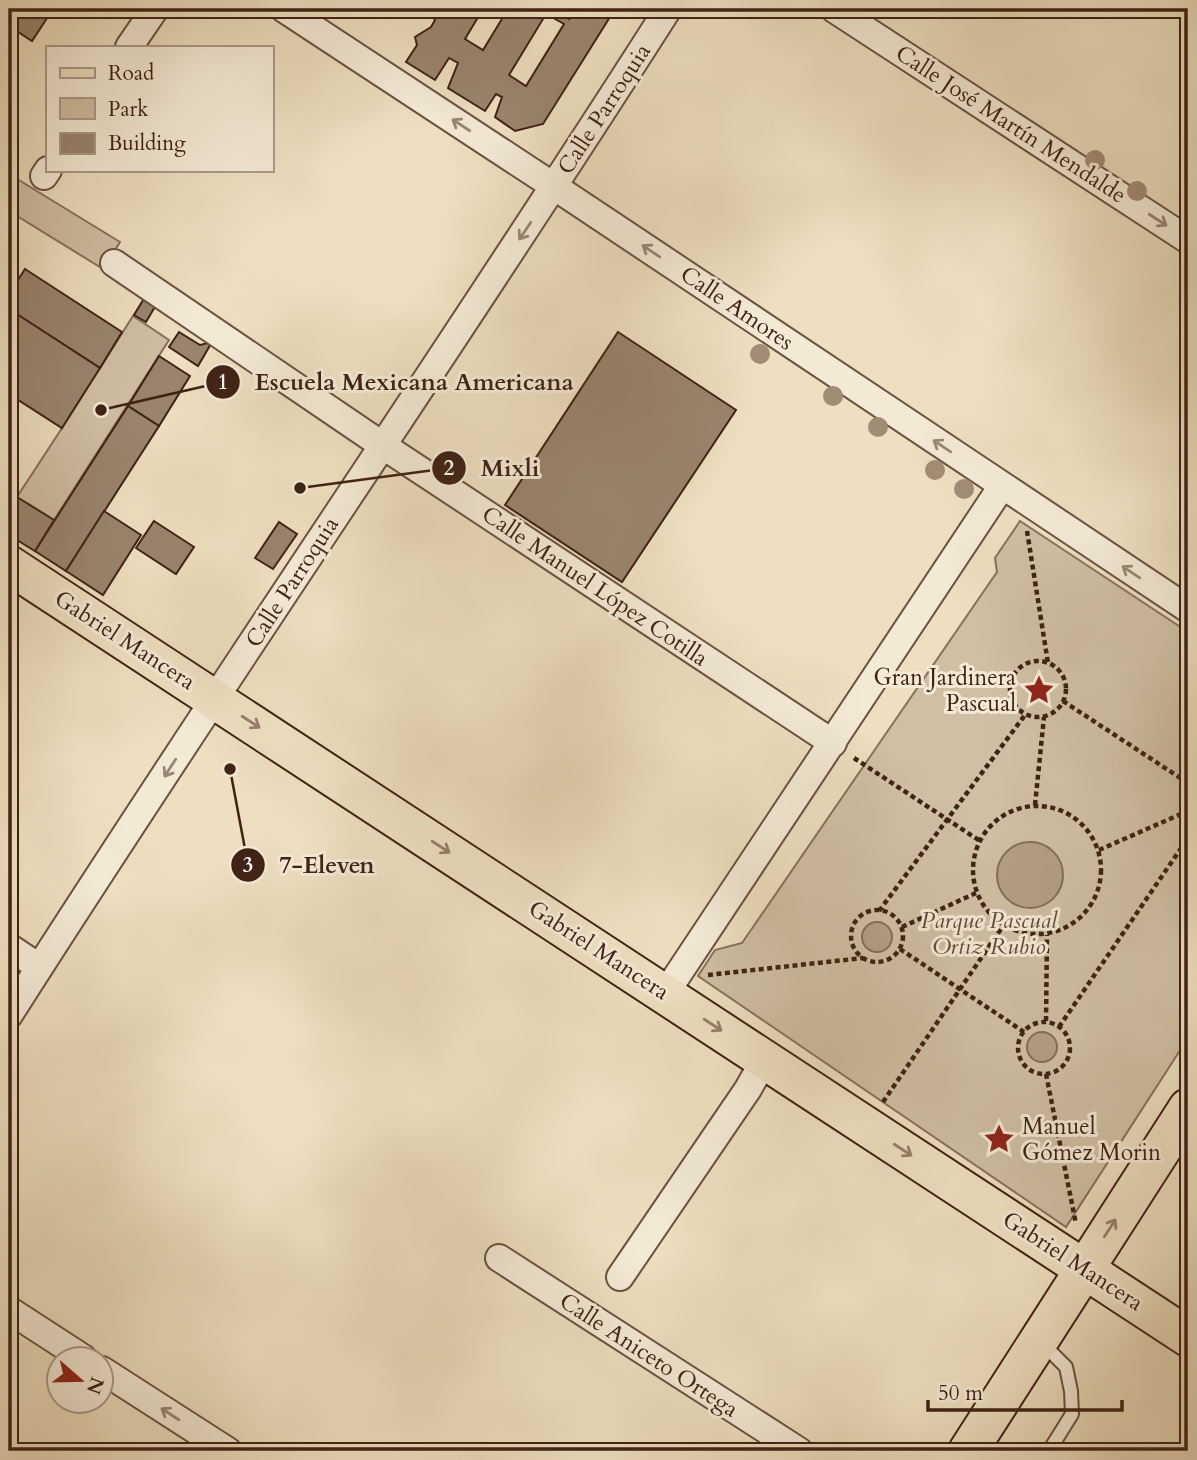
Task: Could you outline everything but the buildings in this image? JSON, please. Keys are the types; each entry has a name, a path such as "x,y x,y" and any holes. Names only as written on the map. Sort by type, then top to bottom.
{"main road":[{"name":"Gabriel Mancera","path":"9,565 1188,1337"},
{"path":"968,1451 1188,1108"}],"street":[{"path":"131,46 155,9"},
{"name":"Calle Amores","path":"284,9 1188,609"},
{"name":"Calle Parroquia","path":"9,1015 382,445 555,187 668,9"},
{"name":"Calle José Martín Mendalde","path":"834,9 1188,240"},
{"name":"Calle Manuel López Cotilla","path":"114,263 382,445 833,744"},
{"path":"673,999 833,744 1012,493"},
{"path":"9,947 39,967"},
{"path":"620,1277 748,1089 765,1059"},
{"name":"Calle Aniceto Ortega","path":"499,1258 799,1451"},
{"path":"9,1310 60,1344"},
{"path":"116,1379 228,1451"}],"lane":[{"path":"1039,1339 1066,1367 1071,1391 1072,1415 1049,1451"}],"path":[{"path":"1012,493 1048,663"},
{"path":"1029,662 1048,663 1062,674 1066,692 1063,701 1059,708 1044,717 1025,715 1012,702 1010,682 1021,666 1029,662"},
{"path":"1063,701 1188,783"},
{"path":"879,911 1025,715"},
{"path":"1035,805 1044,717"},
{"path":"833,744 980,841"},
{"path":"1188,798 1188,805"},
{"path":"1035,805 1067,812 1081,822 1092,835 1099,850 1102,872 1098,894 1086,913 1069,927 1047,935 1025,934 1003,926 987,912 976,893 972,873 980,841 997,819 1015,809 1035,805"},
{"path":"1099,850 1188,811"},
{"path":"1059,1027 1188,838"},
{"path":"902,927 976,893"},
{"path":"673,999 698,976 863,958 879,962 894,956 902,942 902,927 892,916 879,911 863,915 853,929 853,945 863,958"},
{"path":"866,1126 1003,926"},
{"path":"1046,1022 1047,935"},
{"path":"900,949 1024,1032"},
{"path":"1046,1022 1059,1027 1069,1039 1069,1055 1060,1068 1046,1074 1038,1073 1024,1063 1018,1048 1024,1032 1029,1026 1046,1022"},
{"path":"1046,1074 1076,1226"}],"green space":[{"path":"9,174 120,242 103,269 9,211"},
{"path":"9,310 100,368 133,316 169,340 54,520 17,497 62,428 9,394"},
{"name":"Parque Pascual Ortiz Rubio","path":"1020,521 1188,632 1188,1038 1066,1227 698,976 715,950 742,943 997,572 995,558"}],"shaded area":[{"path":"1030,842 1043,844 1058,857 1063,875 1061,888 1048,903 1030,908 1017,906 1002,893 997,875 999,862 1012,847"},
{"path":"877,922 888,926 892,937 888,948 877,952 866,948 862,937 866,926"},
{"path":"1042,1032 1053,1036 1057,1047 1053,1058 1042,1062 1031,1058 1027,1047 1031,1036"}],"place":[{"name":"Escuela Mexicana Americana","path":"101,410"},
{"name":"Mixli","path":"300,488"},
{"name":"Gran Jardinera Pascual","path":"1039,690"},
{"name":"7-Eleven","path":"230,769"},
{"name":"Manuel Gómez Morin","path":"999,1139"}]}
